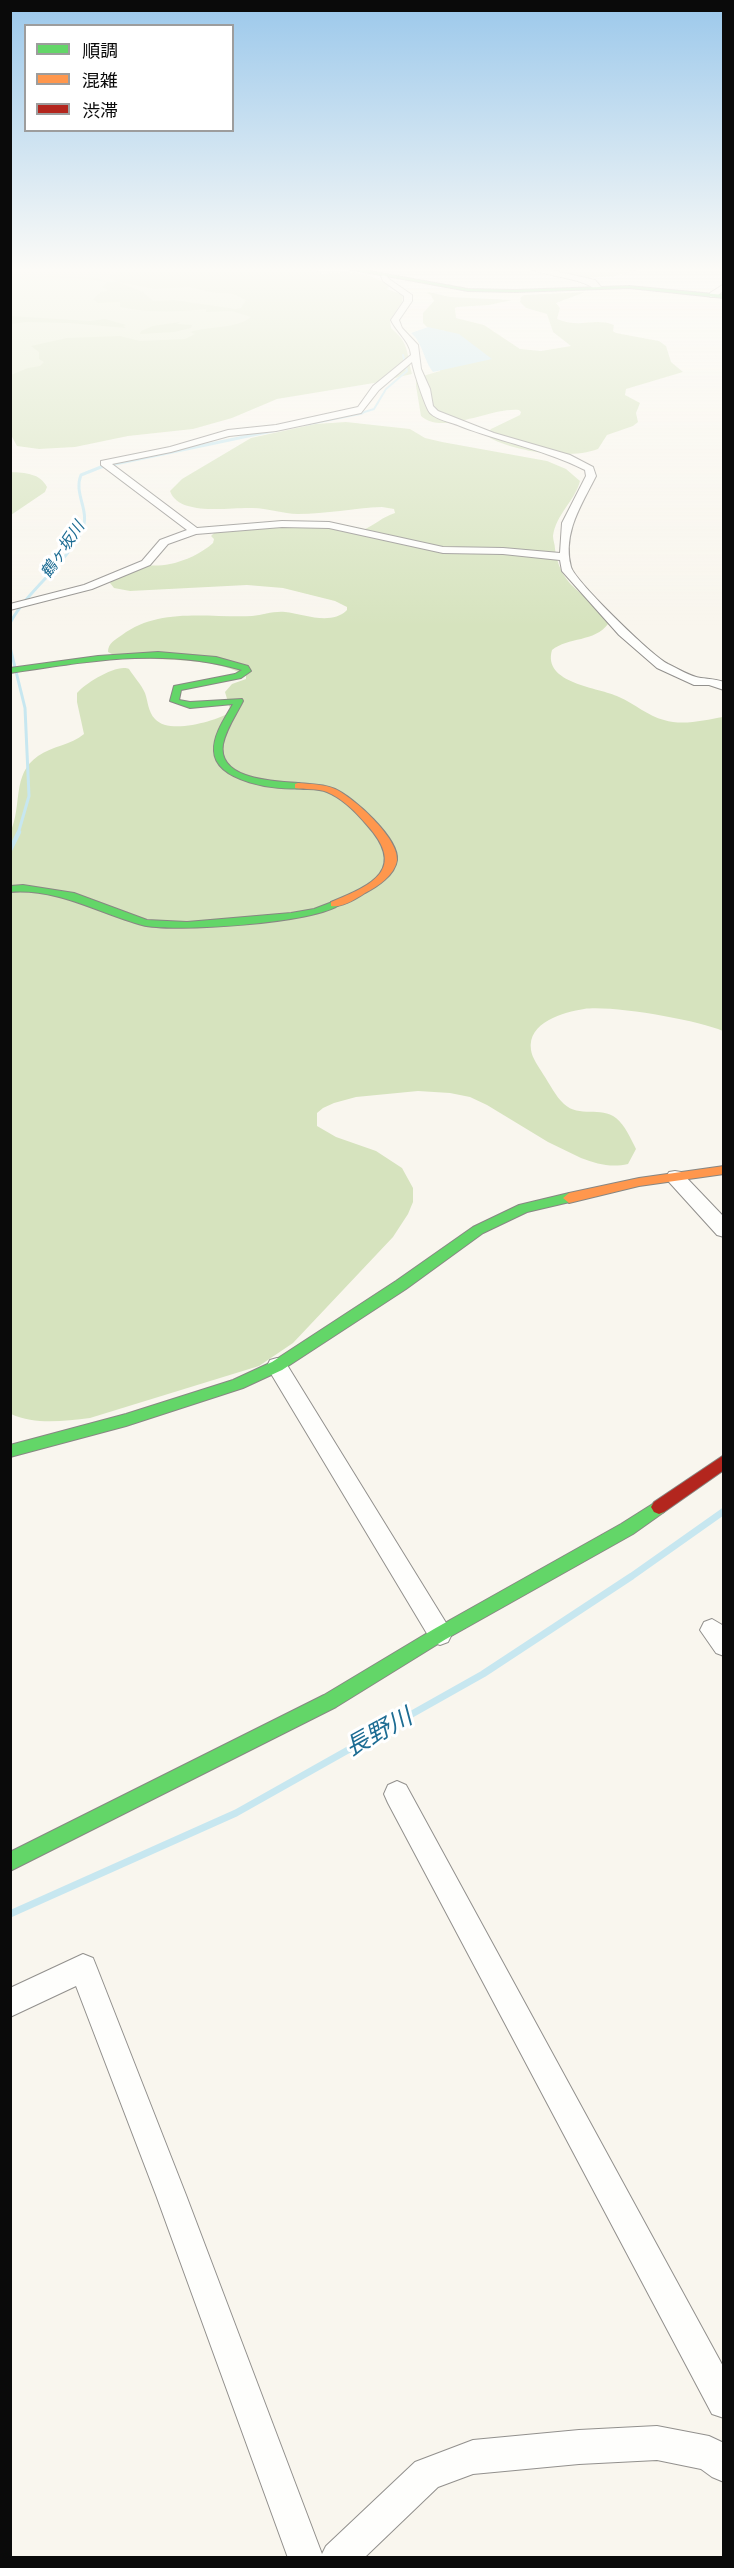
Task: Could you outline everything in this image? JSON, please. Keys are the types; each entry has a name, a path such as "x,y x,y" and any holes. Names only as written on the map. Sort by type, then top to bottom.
{"street":[{"path":"195,531 107,465 228,433 276,428 358,411 365,407 377,387"},
{"path":"425,387 429,406 435,412 491,435 567,458 591,471 588,482 567,523 564,557 566,569 622,633 651,657 669,670 692,680 710,681 723,686"},
{"path":"11,607 88,587 146,563 164,542 195,531 282,524 329,525 444,550 503,550 564,557"},
{"path":"10,889 23,888 70,895 146,923 187,925 316,912 357,895 384,874 392,862 391,851 381,833 345,800 329,790 249,780 238,775 219,759 221,740 239,701 182,705 174,701 177,688 237,676 247,671 246,668 194,656 139,654 11,671"},
{"path":"710,681 723,672"},
{"path":"10,1451 126,1420 238,1384 277,1366 382,1298 478,1230 506,1214 576,1195 639,1182 723,1170"},
{"path":"675,1177 723,1230"},
{"path":"277,1366 440,1634"},
{"path":"10,1862 330,1701 440,1634 627,1529 723,1461"},
{"path":"397,1794 723,2402"},
{"path":"10,2003 83,1968 175,2206 306,2558"},
{"path":"338,2558 427,2474 473,2457 579,2447 657,2443 709,2453 723,2465"}],"green space":[{"path":"11,387 351,387 277,399 232,418 193,429 128,436 75,447 39,449 17,446 11,435"},
{"path":"416,387 633,387 626,389 625,395 640,403 636,413 638,422 633,426 607,435 598,449 573,454 528,451 490,438 488,433 491,429 520,415 519,410 495,412 442,423 430,421 421,416"},
{"path":"346,422 410,429 425,438 442,442 547,461 566,469 580,481 555,528 553,536 555,549 565,576 596,605 608,624 596,634 552,650 551,661 555,670 574,682 619,697 652,716 671,722 701,721 723,717 723,1031 694,1022 654,1014 597,1008 576,1010 557,1016 548,1020 535,1032 531,1040 531,1050 555,1094 570,1108 604,1113 616,1118 628,1132 636,1149 628,1164 604,1165 581,1158 548,1142 487,1105 470,1097 450,1093 418,1091 356,1097 323,1108 317,1113 317,1126 336,1137 376,1151 402,1168 413,1188 413,1202 393,1237 293,1343 259,1366 90,1418 50,1421 20,1417 11,1414 10,833 21,781 24,772 38,756 84,734 77,693 94,679 110,671 129,669 143,690 153,716 162,724 193,725 231,712 225,692 232,684 246,679 246,676 236,671 199,662 128,658 108,652 112,642 136,626 168,617 252,616 281,612 325,618 341,615 347,610 347,607 335,601 283,588 247,585 130,591 114,588 110,583 117,574 130,566 170,564 193,556 213,543 214,539 211,536 216,531 282,525 363,530 395,513 394,509 382,507 298,514 258,508 194,508 175,499 170,491 182,479 251,438 315,424"},
{"path":"11,472 36,476 47,487 45,492 11,515"}],"waterway":[{"name":"鶴ヶ坂川","path":"360,413 374,409 389,387"},
{"name":"鶴ヶ坂川","path":"307,424 360,413"},
{"name":"鶴ヶ坂川","path":"10,623 27,599 66,555 82,530 85,516 79,489 81,475 101,467 277,430"},
{"name":"鶴ヶ坂川","path":"10,647 25,708 29,796 18,834"},
{"name":"鶴ヶ坂川","path":"10,850 18,834"},
{"name":"長野川","path":"10,1914 236,1813 483,1674 632,1576 724,1511"}],"traffic: fast":[{"path":"10,671 98,658 158,654 216,660 245,668 247,671 238,676 177,688 174,701 190,705 239,701 219,741 218,754 222,763 229,771 252,780 298,786"},
{"path":"10,889 23,888 70,895 146,923 187,925 291,916 316,912 335,904"},
{"path":"10,1451 126,1420 238,1384 277,1366 401,1285 478,1230 524,1208 569,1198"},
{"path":"10,1862 330,1701 440,1634 627,1529 659,1507"}],"traffic: slow":[{"path":"298,786 326,789 338,794 368,820 386,841 391,851 390,867 377,881 335,904"},
{"path":"569,1198 639,1182 724,1170"}],"traffic: jam":[{"path":"659,1507 724,1461"}]}
